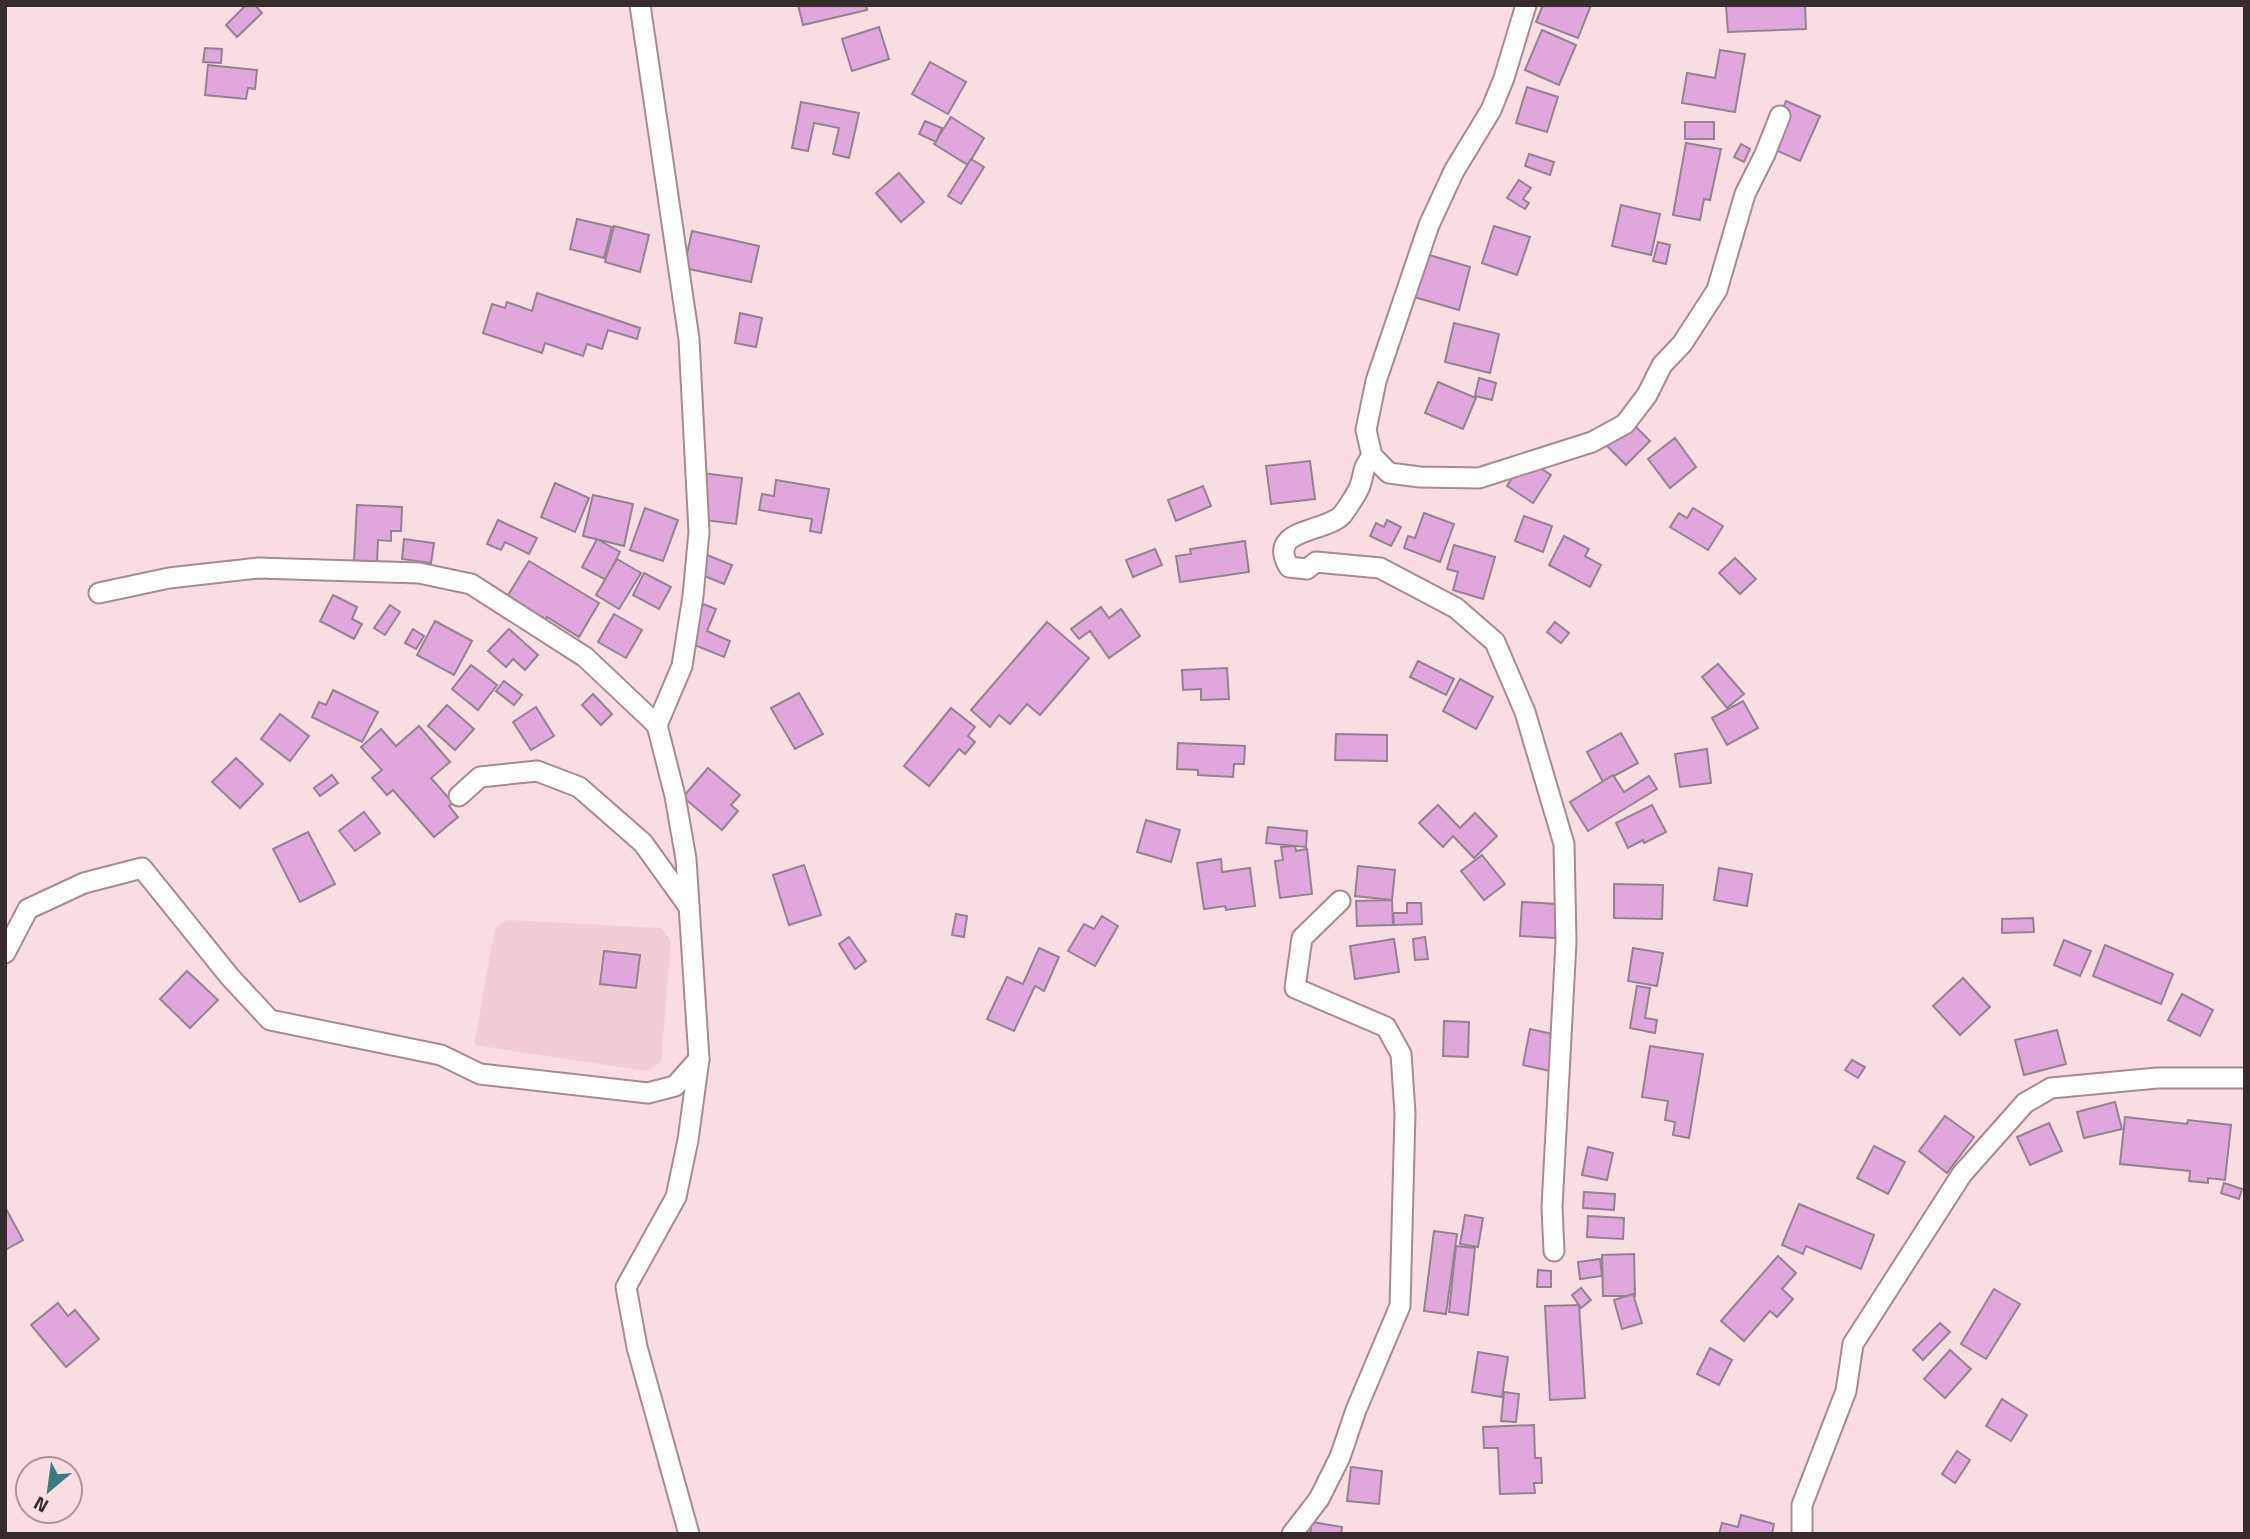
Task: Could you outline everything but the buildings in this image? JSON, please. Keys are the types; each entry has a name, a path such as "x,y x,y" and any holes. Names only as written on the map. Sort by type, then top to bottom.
{"street":[{"path":"640,5 689,339 699,532 693,596 682,666 657,724"},
{"path":"1526,5 1504,78 1491,110 1454,171 1439,204 1402,299 1376,381 1366,430 1372,456 1389,473 1420,477 1479,478 1592,442 1625,424 1647,395 1662,365 1682,344 1717,290 1745,194 1780,116"},
{"path":"1372,456 1362,469 1360,488 1341,516 1289,538 1283,548 1283,558 1289,567 1307,569 1316,562 1380,568 1456,608 1495,642 1525,712 1564,844 1566,942 1552,1207 1554,1251"},
{"path":"99,593 169,578 258,568 419,573 471,584 585,657 657,724 675,796 686,859 699,1059 688,1140 676,1197 626,1287 638,1347 689,1534"},
{"path":"459,796 481,777 537,771 579,787 643,843 689,908"},
{"path":"5,953 28,909 84,883 142,869 230,977 270,1020 441,1055 480,1074 648,1093 675,1086 699,1059"},
{"path":"1292,1534 1319,1499 1340,1457 1356,1410 1400,1306 1405,1113 1401,1054 1386,1027 1295,988 1302,938 1340,901"},
{"path":"1802,1534 1801,1505 1846,1391 1853,1344 1962,1174 2025,1103 2051,1088 2157,1078 2245,1078"}],"shaded area":[{"path":"507,920 661,928 671,941 661,1062 646,1071 474,1045 495,928"}]}
